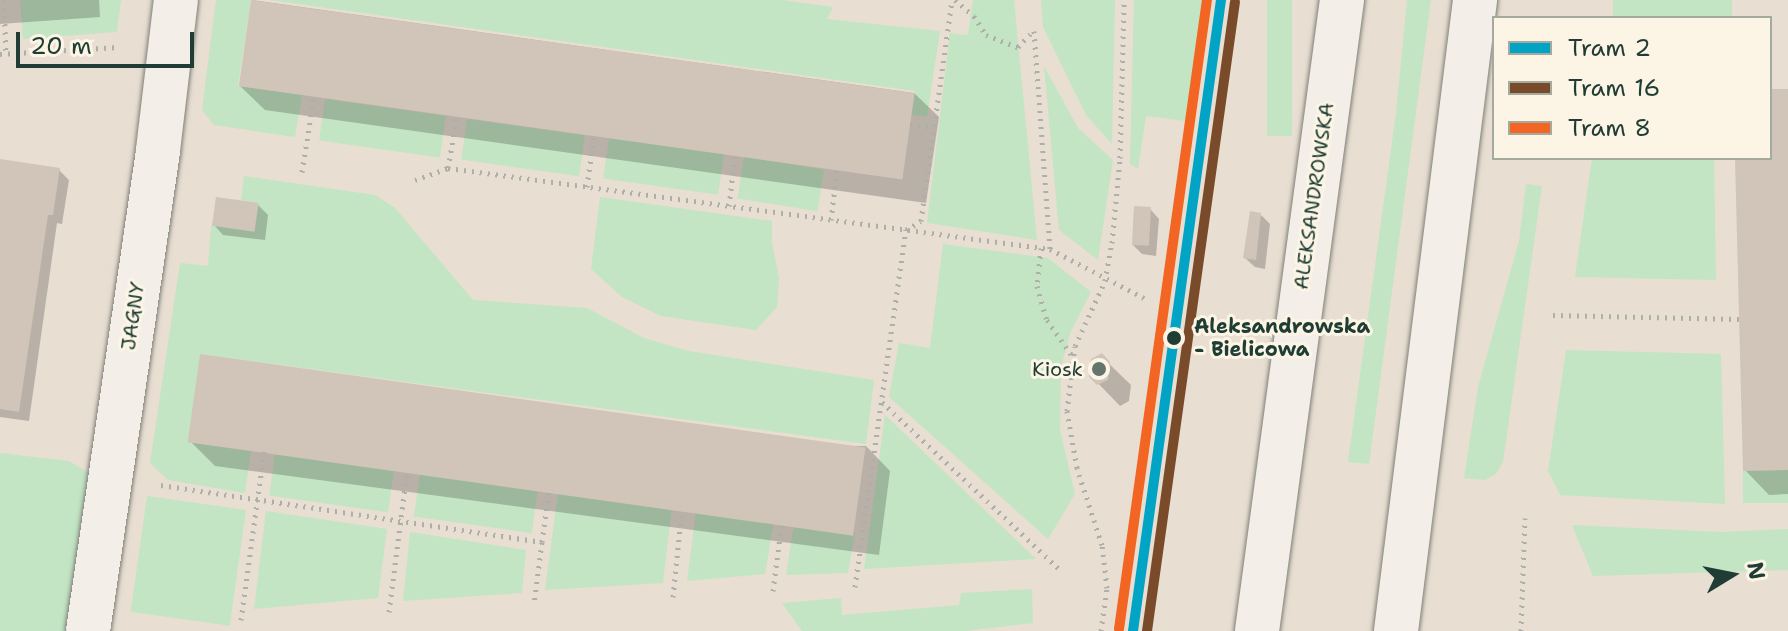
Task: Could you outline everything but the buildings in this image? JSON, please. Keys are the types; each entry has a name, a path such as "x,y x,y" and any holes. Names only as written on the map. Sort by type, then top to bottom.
{"main road":[{"name":"JAGNY","path":"88,631 158,150 168,44 176,0"},
{"name":"ALEKSANDROWSKA","path":"1257,631 1342,0"},
{"path":"1396,631 1475,0"}],"path":[{"path":"4,0 3,54 168,44"},
{"path":"906,230 921,221 953,0 974,16 986,35 1018,47 1034,31 1050,249"},
{"path":"1101,631 1107,588 1102,545 1077,468 1067,411 1073,357 1105,281 1117,201 1124,0"},
{"path":"302,172 314,97"},
{"path":"448,168 457,117"},
{"path":"910,124 933,128"},
{"path":"587,187 594,136"},
{"path":"729,206 735,156"},
{"path":"415,180 448,168 1050,249 1105,281 1146,299"},
{"path":"831,220 837,170"},
{"path":"855,587 906,230"},
{"path":"1041,248 1037,286 1047,320 1073,357"},
{"path":"1553,315 1739,319"},
{"path":"882,402 1058,568"},
{"path":"241,620 264,452"},
{"path":"389,612 407,472"},
{"path":"109,476 542,542"},
{"path":"534,604 549,491"},
{"path":"673,597 682,509"},
{"path":"1521,631 1525,518"},
{"path":"773,591 782,522"}],"green space":[{"path":"20,0 121,0 117,32 23,39"},
{"path":"216,0 251,0 238,86 302,95 295,137 214,125 202,110"},
{"path":"270,0 782,0 833,7 827,19 940,31 927,117 912,115 915,91"},
{"path":"973,0 1014,0 1037,240 927,223 950,33 968,35"},
{"path":"1041,0 1115,0 1112,144 1086,115 1043,27"},
{"path":"1134,0 1209,0 1194,122 1146,116 1138,169 1130,164"},
{"path":"1267,0 1292,0 1292,136 1267,136"},
{"path":"1407,0 1431,0 1369,464 1348,462 1396,113"},
{"path":"1613,0 1732,0 1732,16 1613,16"},
{"path":"1044,66 1078,128 1113,160 1098,260 1059,230"},
{"path":"325,99 446,116 440,158 319,141"},
{"path":"467,119 585,136 579,176 461,160"},
{"path":"609,138 724,154 718,195 603,179"},
{"path":"744,157 824,170 817,211 737,198"},
{"path":"1592,160 1714,160 1716,280 1575,277"},
{"path":"244,176 375,195 395,208 473,300 587,308 644,338 689,351 874,380 866,444 200,354 188,442 251,451 245,493 168,480 150,463 180,263 208,266 211,226 259,203 241,200"},
{"path":"1526,184 1542,186 1503,462 1496,474 1485,480 1464,478 1478,387 1519,241"},
{"path":"600,197 772,221 772,243 779,278 777,307 756,330 661,316 622,297 591,269"},
{"path":"943,244 1048,258 1091,292 1071,331 1061,367 1060,430 1075,494 1048,539 889,397 899,343 930,348"},
{"path":"1566,350 1721,354 1725,504 1560,495 1548,471"},
{"path":"885,415 1036,559 864,569"},
{"path":"0,453 69,461 90,474 67,631 0,631"},
{"path":"275,454 394,471 388,512 269,496"},
{"path":"1743,470 1788,470 1788,503 1743,503"},
{"path":"420,473 538,490 532,533 414,517"},
{"path":"558,492 672,507 663,583 545,590"},
{"path":"147,496 246,510 230,626 131,612"},
{"path":"266,511 387,529 378,598 254,609"},
{"path":"696,511 774,521 765,574 687,581"},
{"path":"794,524 855,532 848,573 786,575"},
{"path":"1572,525 1722,532 1788,529 1788,570 1593,576"},
{"path":"410,532 526,550 522,593 403,601"},
{"path":"1032,589 1033,623 966,631 802,631 782,603 841,598 842,615 959,605 961,593"}],"tram line":[{"name":"8","path":"1119,629 1207,0"},
{"name":"2","path":"1133,631 1221,0"},
{"name":"16","path":"1147,631 1235,2"}],"place":[{"name":"Aleksandrowska - Bielicowa","path":"1174,338"},
{"name":"Kiosk","path":"1099,369"}]}
